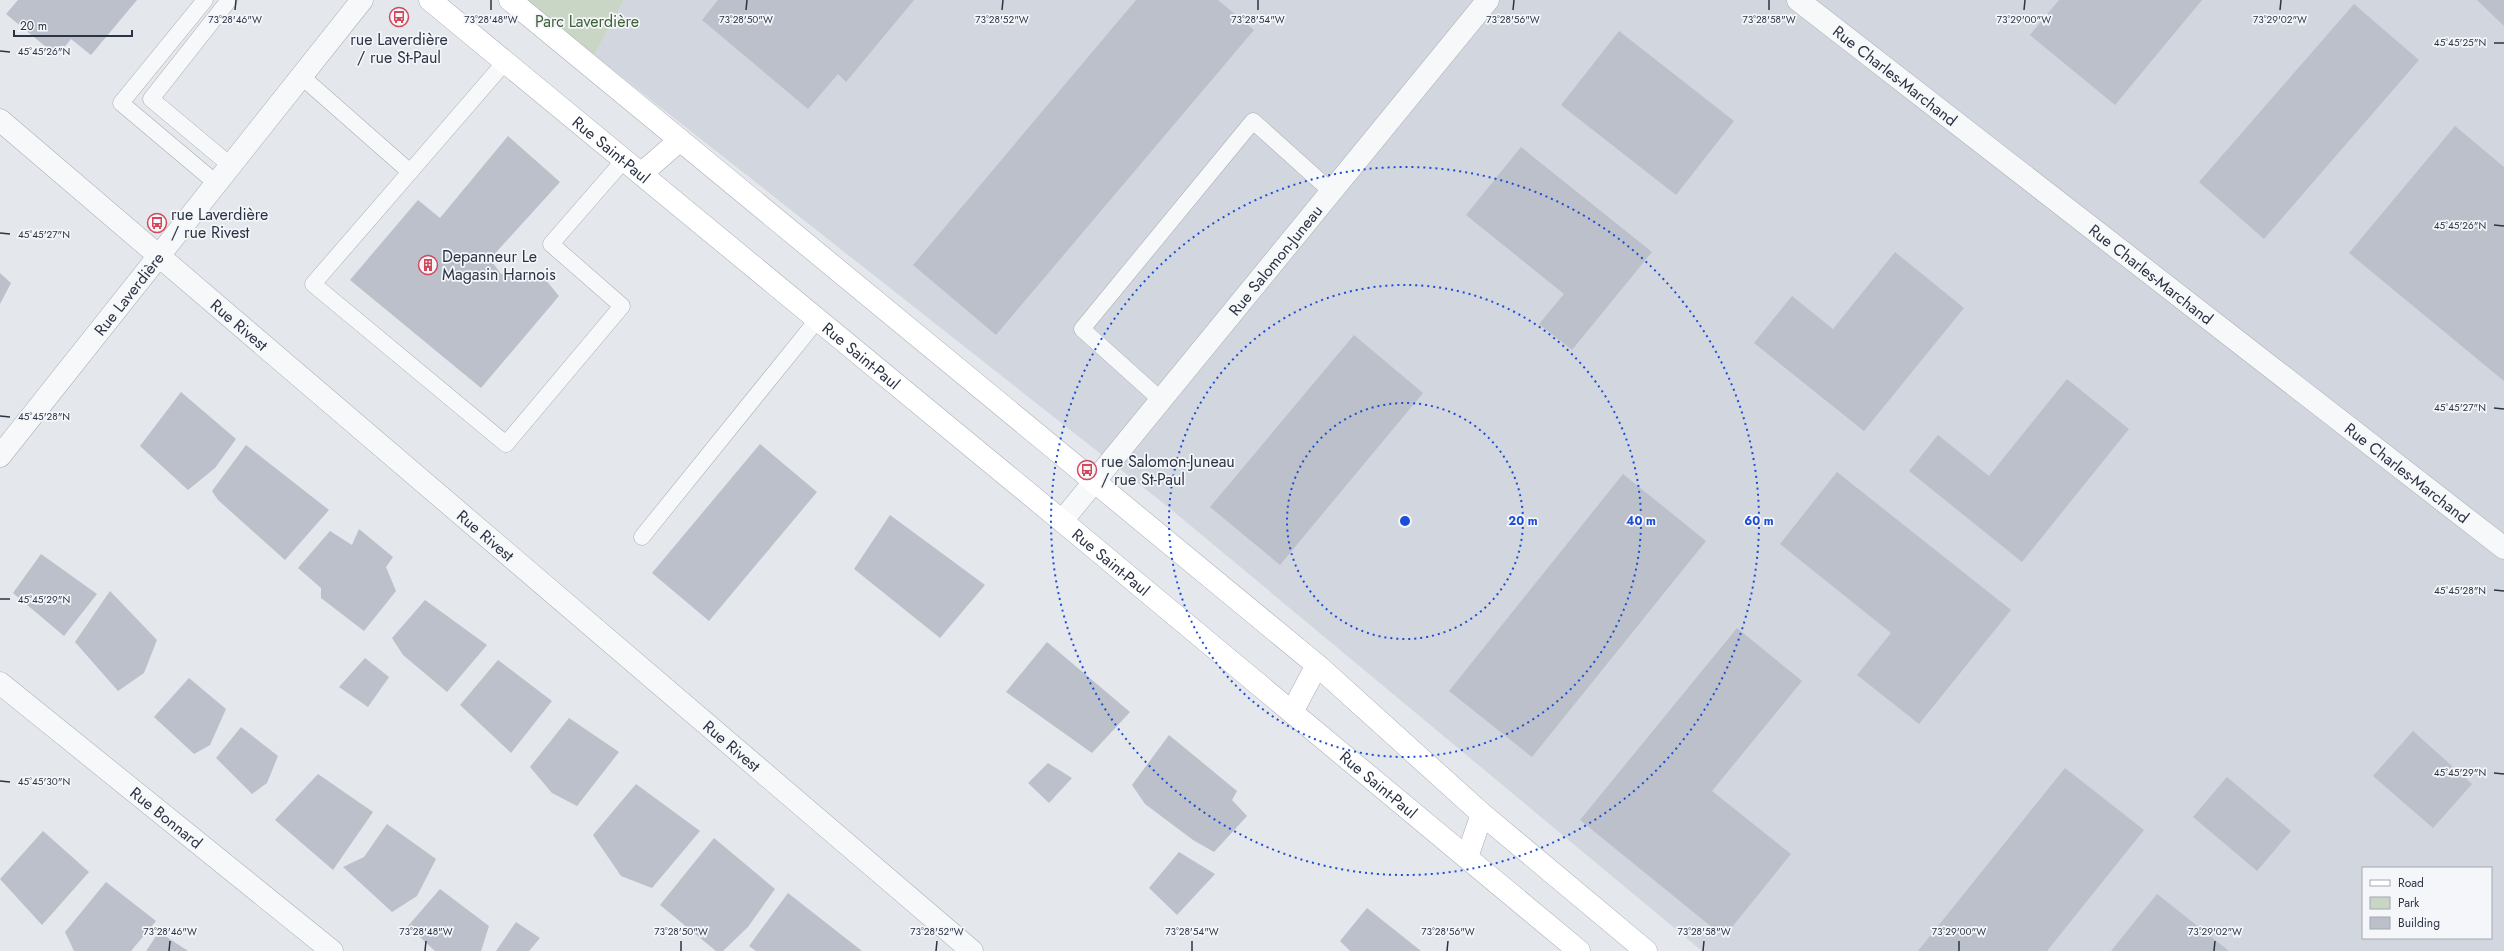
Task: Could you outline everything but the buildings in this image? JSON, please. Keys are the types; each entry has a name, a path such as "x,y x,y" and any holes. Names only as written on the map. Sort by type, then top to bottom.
{"street":[{"name":"Rue Laverdière","path":"0,456 362,0"},
{"name":"Rue Saint-Paul","path":"430,0 818,319 1579,951"},
{"path":"510,0 1317,665 1482,814 1646,951"},
{"name":"Rue Salomon-Juneau","path":"1062,521 1488,0"},
{"name":"Rue Charles-Marchand","path":"1798,0 2504,548"},
{"name":"Rue Rivest","path":"0,120 159,254 972,951"},
{"path":"641,174 680,140"},
{"path":"1292,712 1317,665"},
{"name":"Rue Bonnard","path":"0,683 332,951"},
{"path":"1467,857 1482,814"}],"lane":[{"path":"205,0 121,103 216,183"},
{"path":"229,0 151,99 230,165"},
{"path":"505,62 313,284 506,444 622,306 551,244 624,160"},
{"path":"301,76 410,172"},
{"path":"1161,400 1082,330 1253,121 1332,192"},
{"path":"642,537 818,319"}],"shaded area":[{"path":"624,0 2504,0 2504,951 1702,951 1167,506 594,55"}],"green space":[{"name":"Parc Laverdière","path":"527,0 624,0 594,55"}],"place":[{"name":"rue Laverdière / rue St-Paul","path":"399,17"},
{"name":"rue Laverdière / rue Rivest","path":"157,223"},
{"name":"Depanneur Le Magasin Harnois","path":"428,265"},
{"name":"rue Salomon-Juneau / rue St-Paul","path":"1087,470"}]}
